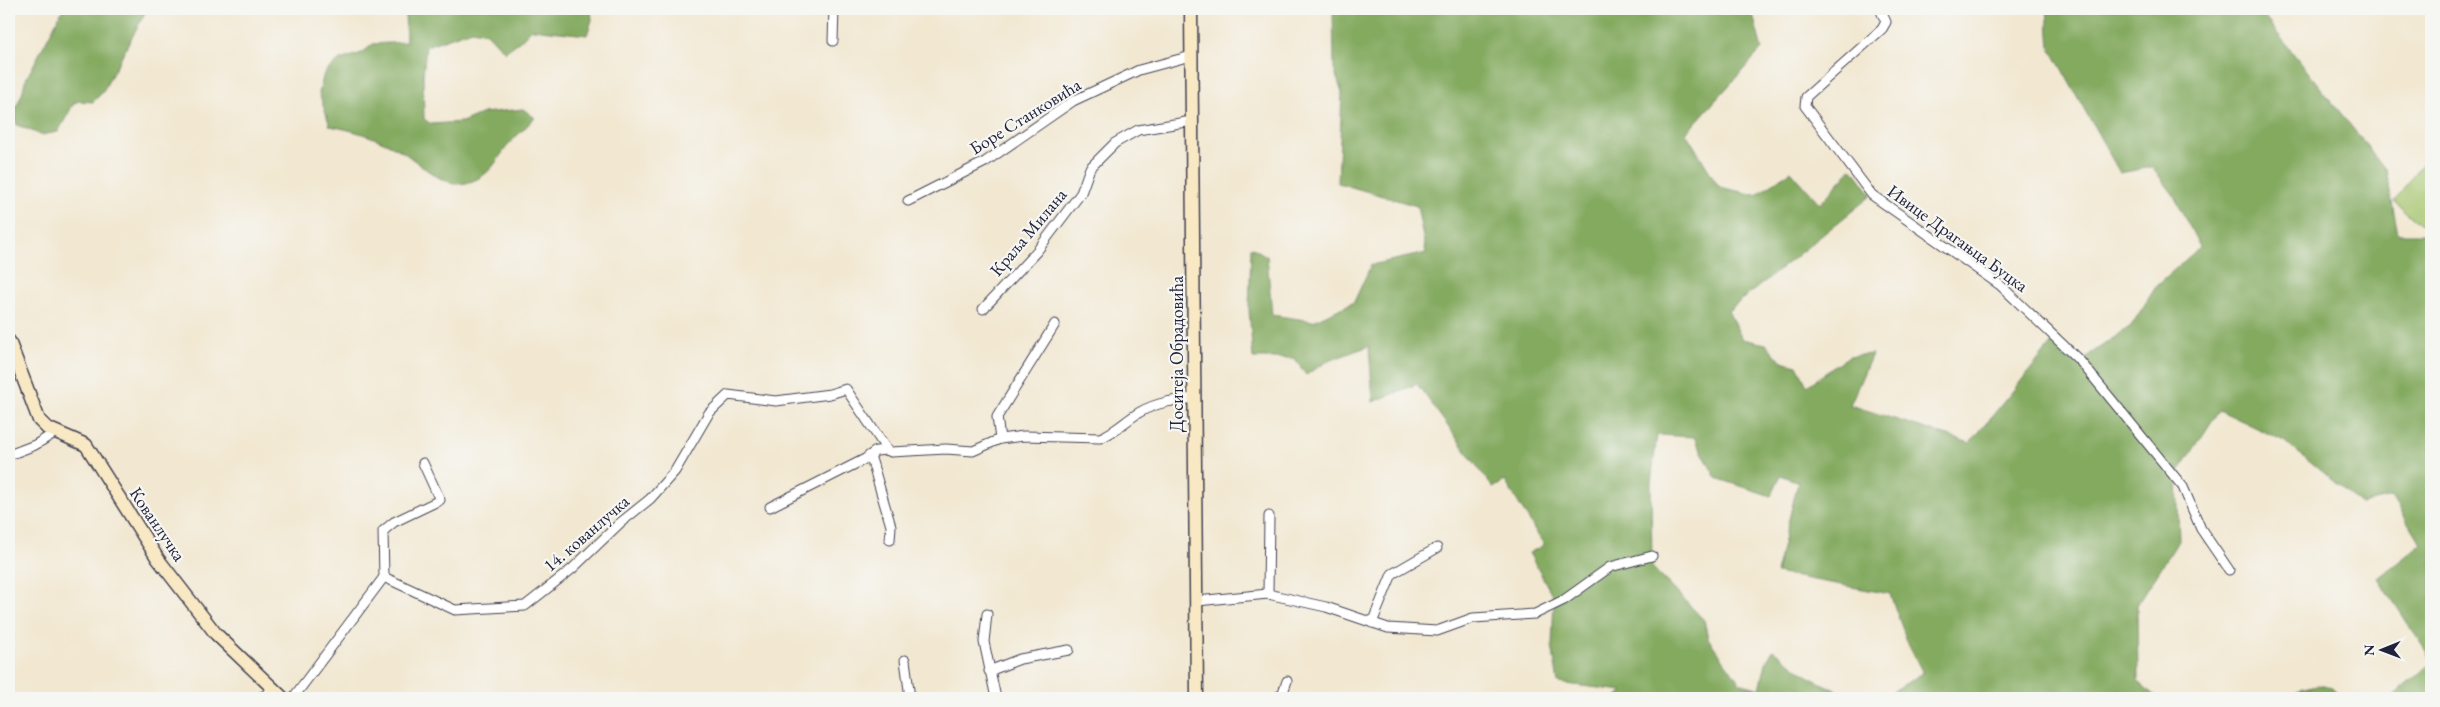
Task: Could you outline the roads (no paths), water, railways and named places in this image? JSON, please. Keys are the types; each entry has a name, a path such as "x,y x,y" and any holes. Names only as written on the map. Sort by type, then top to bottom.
{"main road":[{"name":"Доситеја Обрадовића","path":"1191,9 1197,698"},
{"name":"Кованлучка","path":"9,341 14,368 39,420 47,428 86,445 164,567 216,634 279,695"}],"street":[{"path":"833,41 834,9"},
{"name":"Ивице Драгањца Буцка","path":"1880,9 1886,22 1882,29 1806,96 1805,106 1872,195 2000,284 2080,361 2183,487 2201,529 2229,570"},
{"name":"Боре Станковића","path":"908,201 985,162 1073,101 1139,70 1191,56"},
{"name":"Краља Милана","path":"983,309 1037,251 1081,194 1090,168 1115,143 1138,130 1192,121"},
{"path":"1000,439 997,417 1054,324"},
{"name":"14. кованлучка","path":"384,577 455,610 525,606 572,569 620,523 650,499 675,471 709,413 728,395 776,401 830,394 846,389 887,450"},
{"path":"770,507 876,451 946,449 973,451 1000,439 1057,435 1100,438 1109,435 1140,412 1165,401 1194,398"},
{"path":"9,455 35,445 56,432"},
{"path":"870,455 891,526 890,540"},
{"path":"293,698 384,577 383,531 394,522 440,500 423,463"},
{"path":"1268,594 1269,516"},
{"path":"1372,623 1392,574 1437,548"},
{"path":"1197,601 1268,594 1326,607 1388,628 1436,631 1473,618 1535,614 1564,600 1610,567 1652,556"},
{"path":"987,614 984,642 996,698"},
{"path":"989,670 1020,659 1069,650"},
{"path":"905,660 910,698"},
{"path":"1274,698 1282,695 1288,681"},
{"path":"258,698 279,695"}]}
